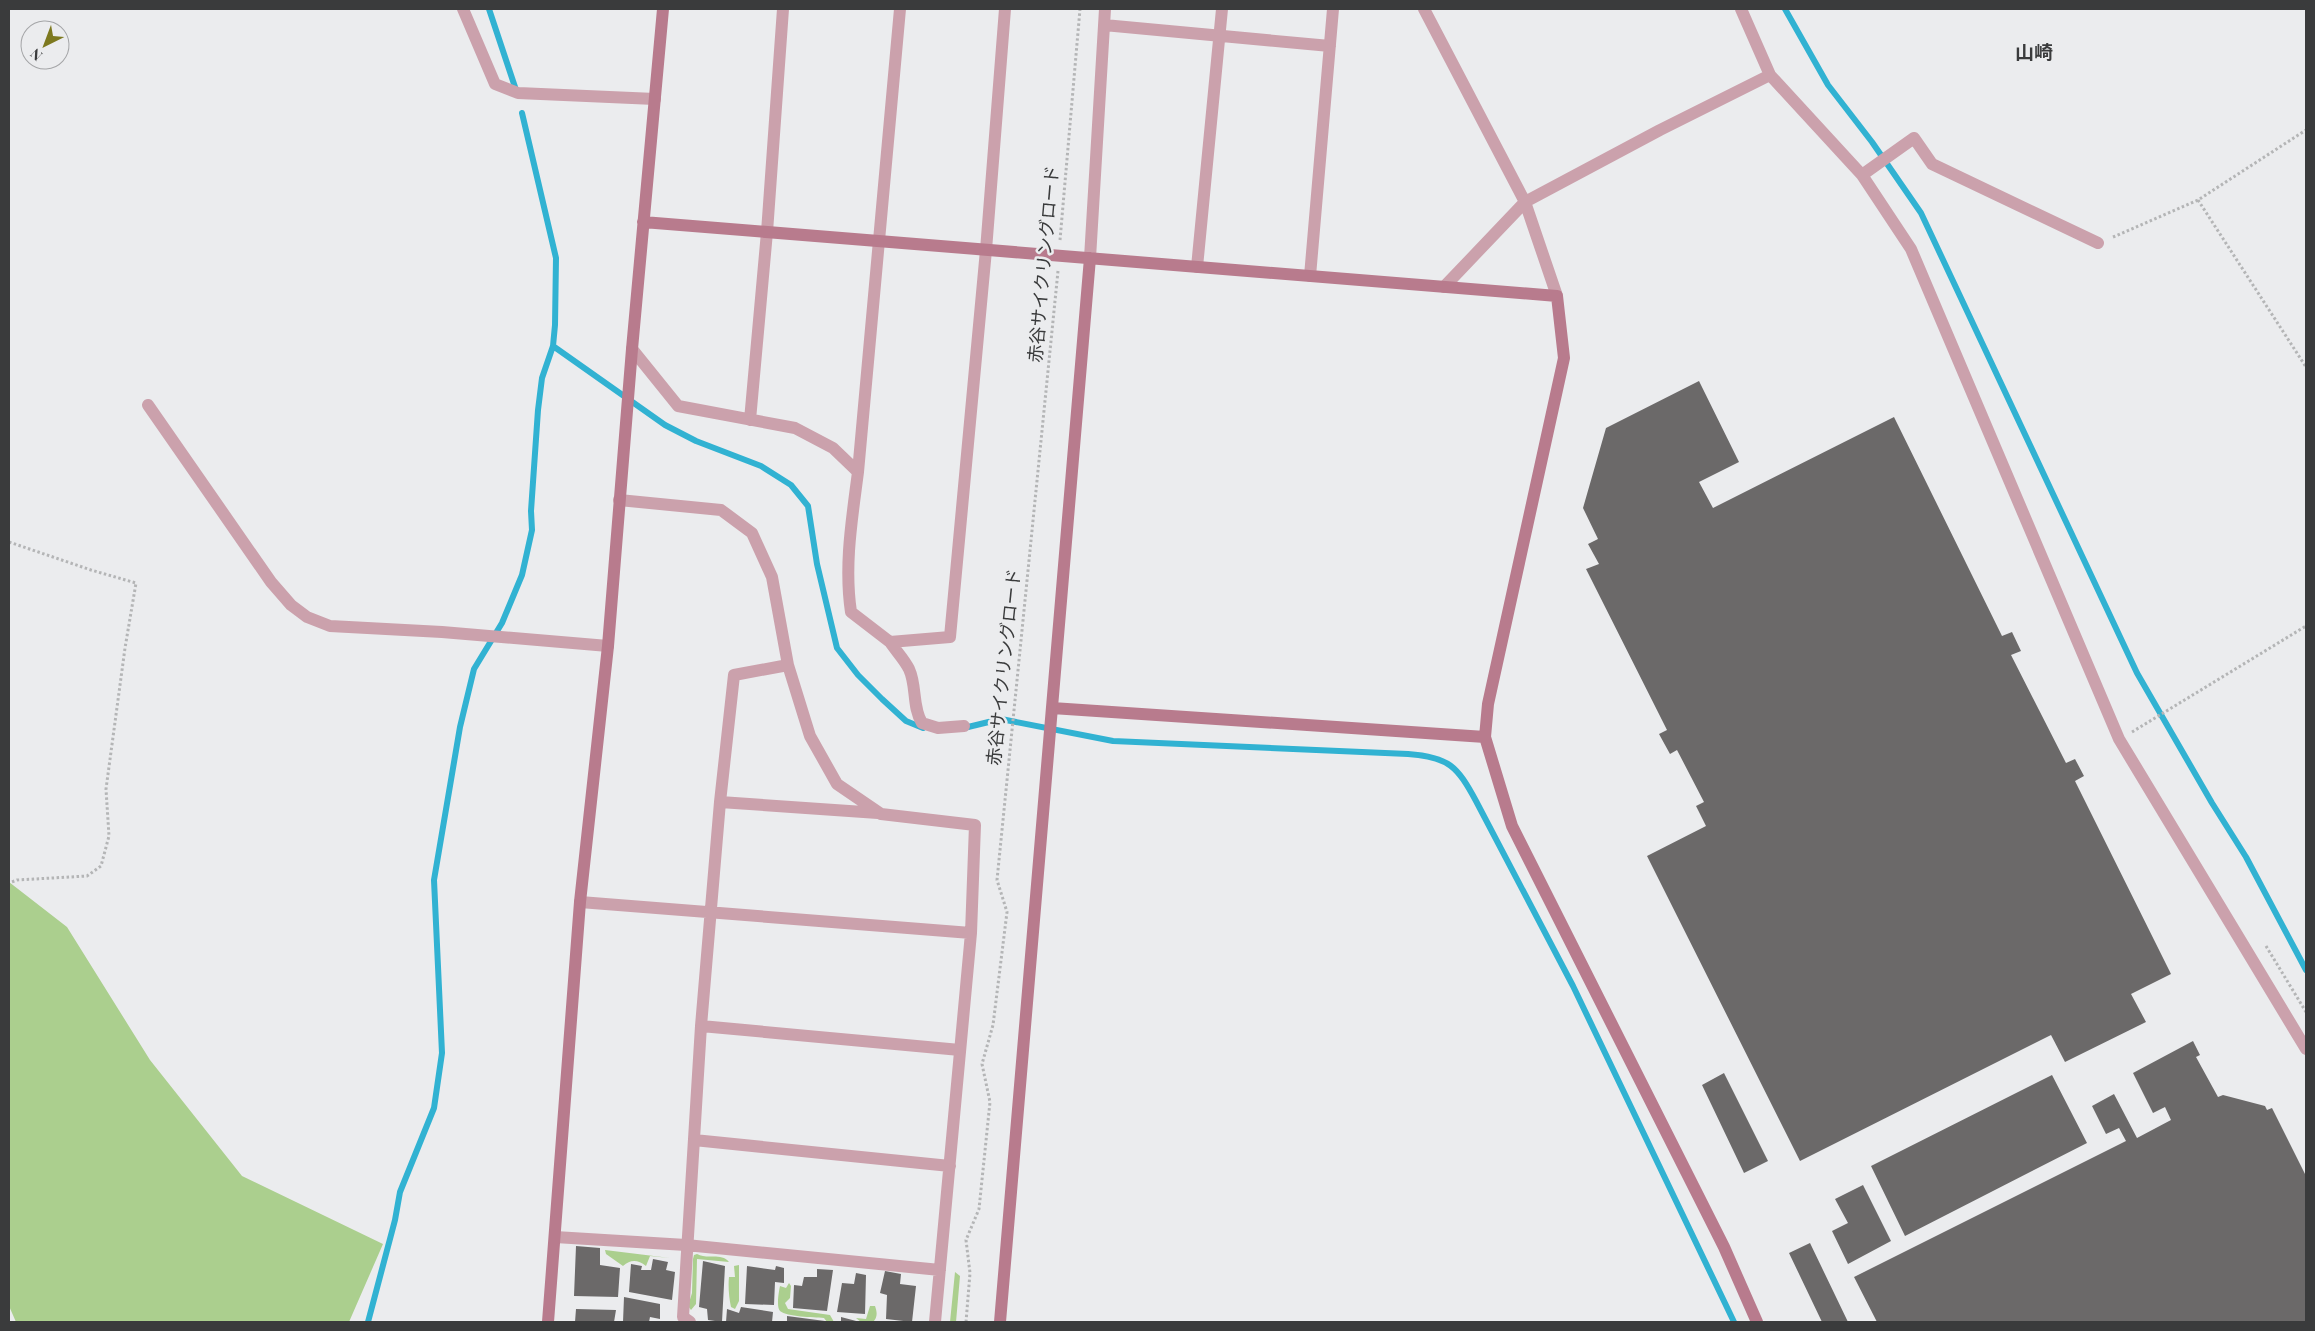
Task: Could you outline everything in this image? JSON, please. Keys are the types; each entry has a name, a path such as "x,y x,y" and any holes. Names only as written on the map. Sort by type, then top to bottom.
{"street":[{"path":"463,9 495,84 518,93 655,99"},
{"path":"548,1322 580,902 608,646 632,349 663,9"},
{"path":"750,420 767,232 783,9"},
{"path":"900,9 880,241 848,556 847,585 851,612 890,642 908,668 914,689 917,715 922,723 938,728 964,726"},
{"path":"890,642 950,637 986,250 1005,9"},
{"path":"1000,1322 1090,258 1105,9"},
{"path":"1197,267 1222,9"},
{"path":"1310,276 1333,9"},
{"path":"1424,9 1525,202 1557,296 1564,358 1488,704 1485,737 1512,826 1724,1247 1757,1322"},
{"path":"1741,9 1770,75 1862,175 1911,249 2119,739 2306,1049"},
{"path":"1104,25 1330,46"},
{"path":"1444,287 1525,202 1660,130 1770,75"},
{"path":"1862,175 1914,138 1932,164 2098,243"},
{"path":"643,222 1557,296"},
{"path":"632,349 678,406 795,428 833,448 858,472"},
{"path":"148,405 271,582 291,605 307,617 330,626 442,632 608,646"},
{"path":"619,500 721,510 752,533 772,577 788,665 810,736 837,784 881,814"},
{"path":"690,1322 683,1317 686,1245 701,1026 720,802 734,675 788,665"},
{"path":"1052,708 1485,737"},
{"path":"720,802 881,814 975,825 971,933 935,1322"},
{"path":"580,902 712,914 971,933"},
{"path":"701,1026 960,1050"},
{"path":"694,1140 950,1166"},
{"path":"555,1238 686,1245 940,1270"}],"path":[{"name":"赤谷サイクリングロード","path":"966,1322 970,1273 966,1240 979,1208 990,1102 982,1064 993,1025 1007,912 997,880 1059,256 1080,9"},
{"path":"2098,243 2198,200 2306,130"},
{"path":"2198,200 2306,367"},
{"path":"9,542 136,583 125,648 106,789 109,836 101,866 87,876 17,880 9,883"},
{"path":"2119,739 2306,626"},
{"path":"2129,723 2138,740"},
{"path":"2264,944 2306,1012"}],"green space":[{"path":"9,882 67,927 150,1060 242,1176 383,1244 349,1322 16,1322 9,1306"},
{"path":"605,1250 670,1258 650,1256 646,1266 634,1261 623,1266 606,1254"},
{"path":"694,1255 701,1256 722,1257 729,1262 697,1259 696,1304 691,1310 688,1306 692,1293 693,1259"},
{"path":"739,1265 739,1301 735,1309 731,1307 730,1303 729,1277 735,1277 734,1266"},
{"path":"955,1272 960,1276 956,1322 950,1322"},
{"path":"789,1283 791,1286 790,1298 785,1303 788,1309 830,1315 834,1322 827,1322 824,1318 794,1316 780,1311 778,1303 780,1286 786,1288"},
{"path":"870,1306 875,1306 876,1310 873,1322 861,1322 856,1318 866,1319"}],"building":[{"path":"1699,381 1739,462 1699,482 1713,508 1894,417 2002,636 2012,632 2021,651 2011,655 2066,763 2075,759 2084,776 2075,781 2171,974 2131,994 2146,1022 2065,1062 2051,1035 1800,1161 1647,856 1706,826 1696,806 1704,802 1677,750 1670,754 1659,734 1667,730 1586,569 1599,564 1588,544 1598,539 1583,508 1606,428"},
{"path":"2193,1041 2200,1055 2196,1057 2218,1097 2223,1095 2265,1106 2267,1110 2272,1108 2306,1176 2306,1322 1877,1322 1854,1277 2126,1141 2119,1128 2106,1134 2092,1106 2114,1094 2137,1138 2171,1120 2165,1107 2153,1113 2133,1073"},
{"path":"1724,1073 1768,1161 1744,1173 1702,1085"},
{"path":"2052,1075 2087,1143 1905,1236 1871,1166"},
{"path":"1863,1185 1891,1241 1848,1264 1832,1231 1848,1223 1835,1199"},
{"path":"1810,1243 1848,1322 1822,1322 1789,1253"},
{"path":"576,1246 600,1248 600,1265 620,1268 618,1297 574,1296"},
{"path":"653,1259 668,1262 666,1270 675,1272 672,1300 629,1292 631,1264 642,1266 641,1270 651,1270"},
{"path":"703,1261 725,1266 722,1322 708,1320 707,1309 699,1307"},
{"path":"747,1266 775,1270 776,1266 784,1268 784,1283 775,1282 774,1305 745,1304"},
{"path":"817,1269 833,1270 827,1311 793,1308 794,1285 802,1286 804,1277 817,1277"},
{"path":"885,1271 901,1274 900,1284 916,1286 912,1322 886,1319 887,1295 880,1293"},
{"path":"856,1273 866,1275 865,1314 837,1312 842,1283 854,1284"},
{"path":"624,1297 660,1304 660,1319 650,1317 649,1322 623,1322"},
{"path":"741,1307 773,1312 772,1322 726,1322 727,1309 739,1313"},
{"path":"576,1309 616,1310 614,1322 575,1322"},
{"path":"787,1316 825,1321 825,1322 787,1322"},
{"path":"841,1317 860,1322 841,1322"}],"waterway":[{"path":"489,9 515,87"},
{"path":"1785,9 1828,85 1872,142 1921,213 2137,673 2212,803 2246,857 2306,970"},
{"path":"368,1322 395,1220 400,1192 434,1108 442,1053 434,880 460,727 474,669 502,623 522,575 532,530 531,511 538,410 542,378 553,346 555,325 556,258 522,113"},
{"path":"553,346 665,425 696,441 761,466 791,485 808,506 817,564 837,648 858,675 882,699 906,721 923,728"},
{"path":"964,728 1001,719 1113,741 1422,755 1443,761 1450,766 1463,779 1476,801 1573,986 1734,1322"}],"district":[{"name":"山崎","path":"2034,52"}]}
